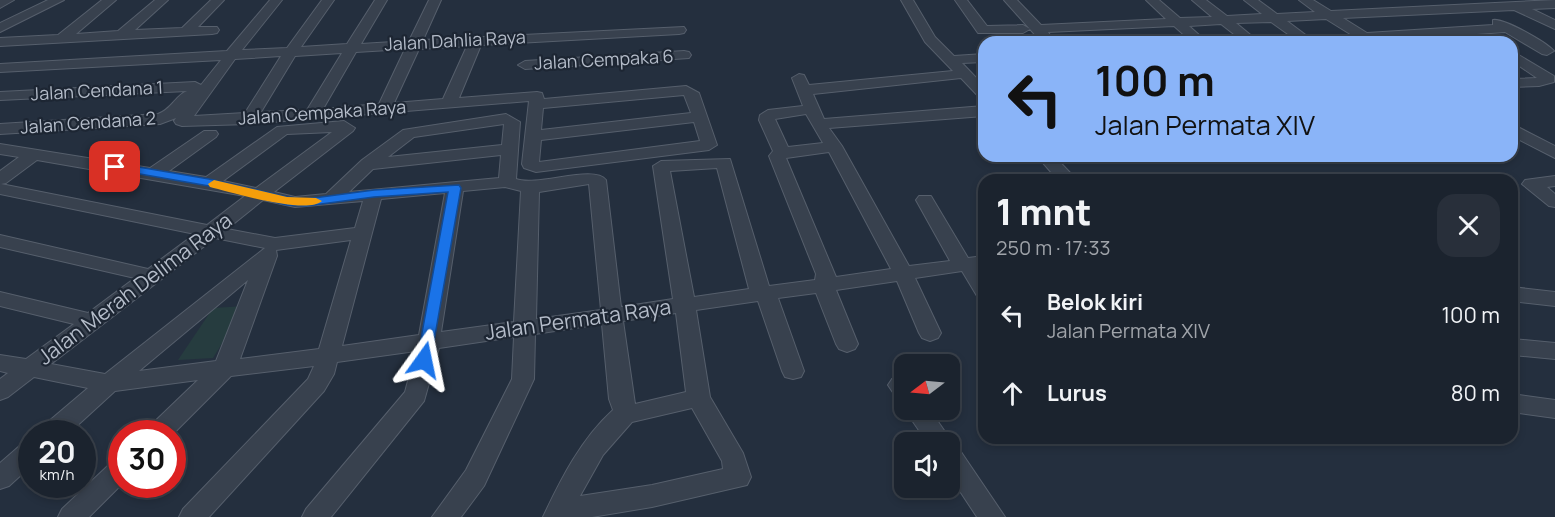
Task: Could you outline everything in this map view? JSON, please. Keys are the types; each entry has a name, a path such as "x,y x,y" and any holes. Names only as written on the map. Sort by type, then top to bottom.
{"street":[{"path":"0,4 8,0"},
{"path":"0,28 58,0"},
{"path":"60,39 110,0"},
{"path":"122,35 162,0"},
{"path":"186,31 218,0"},
{"path":"225,54 266,0"},
{"path":"225,54 276,0"},
{"path":"249,119 292,50 328,0"},
{"path":"312,114 381,0"},
{"path":"384,109 435,0"},
{"path":"908,0 930,39 978,89"},
{"path":"961,0 983,30 1023,29"},
{"path":"1010,0 1043,36"},
{"path":"1152,0 1193,36"},
{"path":"1198,0 1244,36"},
{"path":"1250,0 1300,36"},
{"path":"1305,0 1363,36"},
{"path":"1360,0 1381,12"},
{"path":"1454,0 1509,28 1547,51 1518,53"},
{"path":"1038,29 1469,8 1555,1"},
{"path":"1511,3 1555,25"},
{"path":"1406,36 1509,28"},
{"path":"0,42 212,30"},
{"name":"Jalan Dahlia Raya","path":"0,68 679,30"},
{"path":"61,65 94,37"},
{"path":"44,66 78,38"},
{"path":"522,81 531,38"},
{"path":"449,103 476,40"},
{"name":"Jalan Cendana 2","path":"0,129 160,119 173,114 225,54"},
{"name":"Jalan Cempaka Raya","path":"225,54 183,121 249,119 449,103 522,81 540,84"},
{"name":"Jalan Cempaka 6","path":"522,81 540,84 684,56"},
{"path":"951,60 978,58"},
{"path":"1518,58 1549,79 1518,83"},
{"path":"930,333 903,273 834,146 815,117 801,84 962,74"},
{"path":"558,514 738,477 734,460 698,398 695,365 660,167 701,155 709,145 689,91 540,84 530,164 532,166 701,155 724,163 764,294 793,371"},
{"name":"Jalan Cendana 1","path":"0,96 195,86"},
{"path":"782,153 767,120 768,115 815,117 978,111"},
{"path":"533,136 698,117"},
{"path":"330,200 368,164 414,130 506,119 512,122 507,182"},
{"name":"Jalan Merah Delima Raya","path":"0,391 346,127 283,130 209,183"},
{"path":"1518,132 1555,153"},
{"path":"155,173 210,134"},
{"path":"834,146 782,153 777,156 826,274 824,286 847,344"},
{"path":"0,149 155,173 295,202 507,182 512,185 530,187 592,178 597,180 621,399 626,413"},
{"path":"368,164 508,149"},
{"path":"0,179 34,154"},
{"path":"1051,162 1062,174"},
{"path":"1555,181 1531,185 1555,202"},
{"path":"445,517 475,478 523,379 530,187"},
{"path":"315,517 416,395 429,342 455,188"},
{"path":"0,189 209,232 272,248 363,233"},
{"path":"192,517 316,385 323,374 374,194"},
{"path":"925,200 971,264 978,279"},
{"path":"0,241 152,276"},
{"path":"172,420 225,368 272,248"},
{"path":"67,420 272,248"},
{"name":"Jalan Permata Raya","path":"0,363 109,383 429,342 971,264"},
{"path":"1518,295 1555,299"},
{"path":"0,299 91,321"},
{"path":"1518,348 1555,351"},
{"path":"558,514 593,448 608,428 626,413 643,412 698,398"},
{"path":"1518,404 1555,410"},
{"path":"0,478 18,462"},
{"path":"960,471 992,517"},
{"path":"71,517 108,481"}],"green space":[{"path":"245,306 213,358 178,360 213,308"}],"slow traffic":[{"path":"214,184 287,201 316,201"}],"route":[{"path":"115,167 209,183 287,201 306,202 455,188 424,360"}]}
